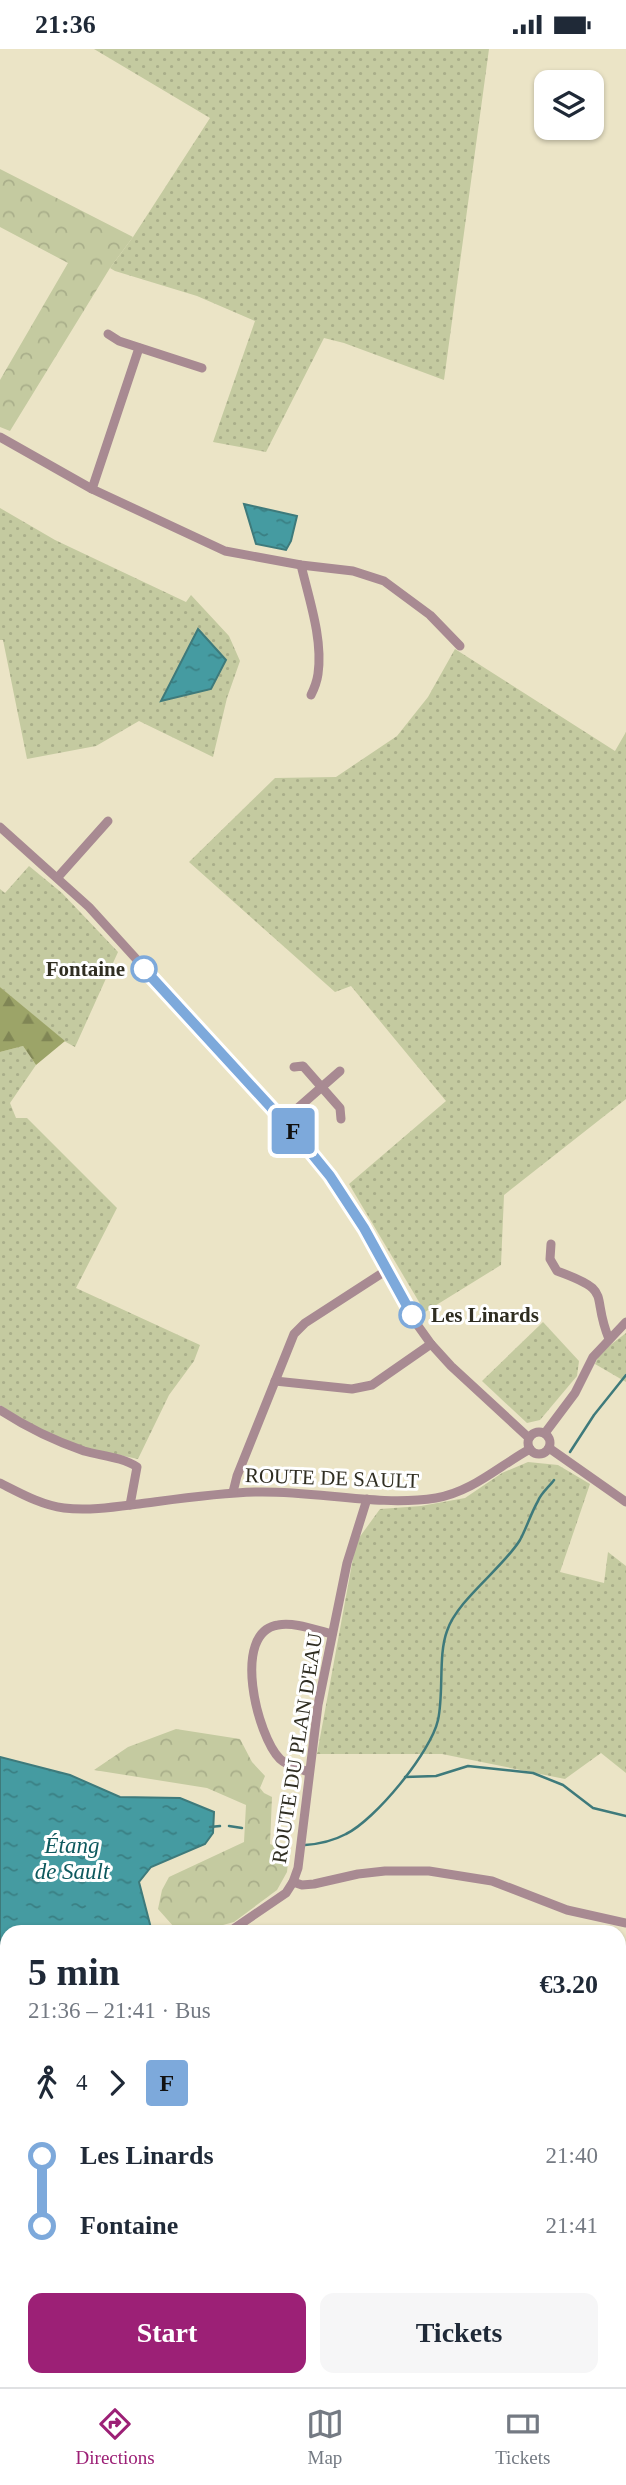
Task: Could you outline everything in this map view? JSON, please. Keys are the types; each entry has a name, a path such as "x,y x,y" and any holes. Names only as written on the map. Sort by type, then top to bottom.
{"street":[{"path":"108,334 119,341 202,368"},
{"path":"92,489 139,348"},
{"path":"0,437 92,489 225,551 301,565 354,571 384,581 430,615 460,646"},
{"path":"301,565 316,630 318,651 318,675 311,695"},
{"path":"58,877 108,821"},
{"path":"0,827 89,907 330,1176 364,1228 416,1323 451,1366 529,1438 530,1450 540,1454 549,1448"},
{"path":"294,1067 303,1066 341,1108 341,1119"},
{"path":"283,1121 340,1071"},
{"path":"551,1244 550,1259 557,1271 584,1281 597,1291 609,1339"},
{"path":"233,1492 294,1334 299,1328 387,1270"},
{"path":"545,1433 575,1393 593,1356 626,1322"},
{"path":"275,1381 362,1388 372,1385 432,1344"},
{"path":"0,1410 60,1443 137,1467 130,1505"},
{"path":"529,1438 534,1433 545,1433 550,1438 549,1448"},
{"path":"549,1448 626,1502"},
{"name":"ROUTE DE SAULT","path":"0,1483 29,1498 63,1508 130,1505 233,1492 299,1492 404,1501 438,1498 459,1492 475,1485 530,1450"},
{"name":"ROUTE DU PLAN D'EAU","path":"239,1925 286,1892 298,1868 317,1705 347,1563 368,1499"},
{"path":"309,1772 280,1759 265,1736 256,1706 251,1672 253,1650 262,1633 277,1625 332,1634"},
{"path":"293,1882 302,1885 385,1871 429,1871 492,1881 567,1910 626,1923"}],"green space":[{"path":"94,49 489,49 444,380 324,338 266,452 213,442 255,321 197,296 110,268 210,118"},
{"path":"0,169 133,237 110,268 10,431 0,427 0,380 68,263 0,227"},
{"path":"0,508 55,540 186,602 191,595 229,636 240,661 227,698 213,757 139,721 96,746 27,759 3,640 0,640"},
{"path":"455,649 615,751 626,732 626,1099 504,1195 501,1265 425,1312 349,1184 446,1101 351,986 335,992 189,862 275,778 336,777 397,736 428,697"},
{"path":"29,866 62,893 118,952 75,1047 64,1041 0,987 0,889 5,893"},
{"path":"0,987 65,1041 36,1065 23,1046 0,1052"},
{"path":"23,1046 36,1065 10,1103 16,1118 27,1118 117,1208 76,1288 200,1345 194,1361 169,1395 138,1459 57,1442 0,1405 0,1052"},
{"path":"543,1322 579,1361 577,1376 540,1420 527,1423 482,1381"},
{"path":"626,1333 626,1382 595,1364 600,1353"},
{"path":"528,1462 558,1465 590,1484 560,1572 604,1583 608,1552 626,1566 626,1773 601,1753 565,1779 442,1754 317,1754 356,1542 380,1509 421,1506 465,1498 502,1473"},
{"path":"176,1729 240,1739 252,1762 265,1776 260,1788 272,1797 270,1844 289,1852 287,1872 277,1890 234,1922 223,1925 172,1925 158,1909 162,1890 169,1877 244,1842 246,1805 207,1788 94,1770 128,1747"}],"water":[{"path":"244,504 297,516 286,550 256,544"},
{"path":"198,629 226,660 211,689 161,701"},
{"name":"Étang de Sault","path":"0,1757 70,1775 120,1797 180,1798 214,1812 213,1833 205,1844 151,1867 139,1882 150,1925 0,1925"}],"waterway":[{"path":"570,1452 594,1415 626,1375"},
{"path":"305,1845 336,1839 372,1815 400,1784 425,1749 438,1720 444,1641 452,1619 512,1551 520,1540 539,1498 554,1480"},
{"path":"405,1777 436,1776 468,1766 533,1773 563,1785 593,1808 626,1816"},
{"path":"210,1827 220,1826"},
{"path":"229,1826 242,1828"}],"bus line":[{"name":"F","path":"144,969 299,1138 330,1176 364,1228 412,1315"}],"place":[{"name":"Fontaine","path":"144,969"},
{"name":"Les Linards","path":"412,1315"}]}
